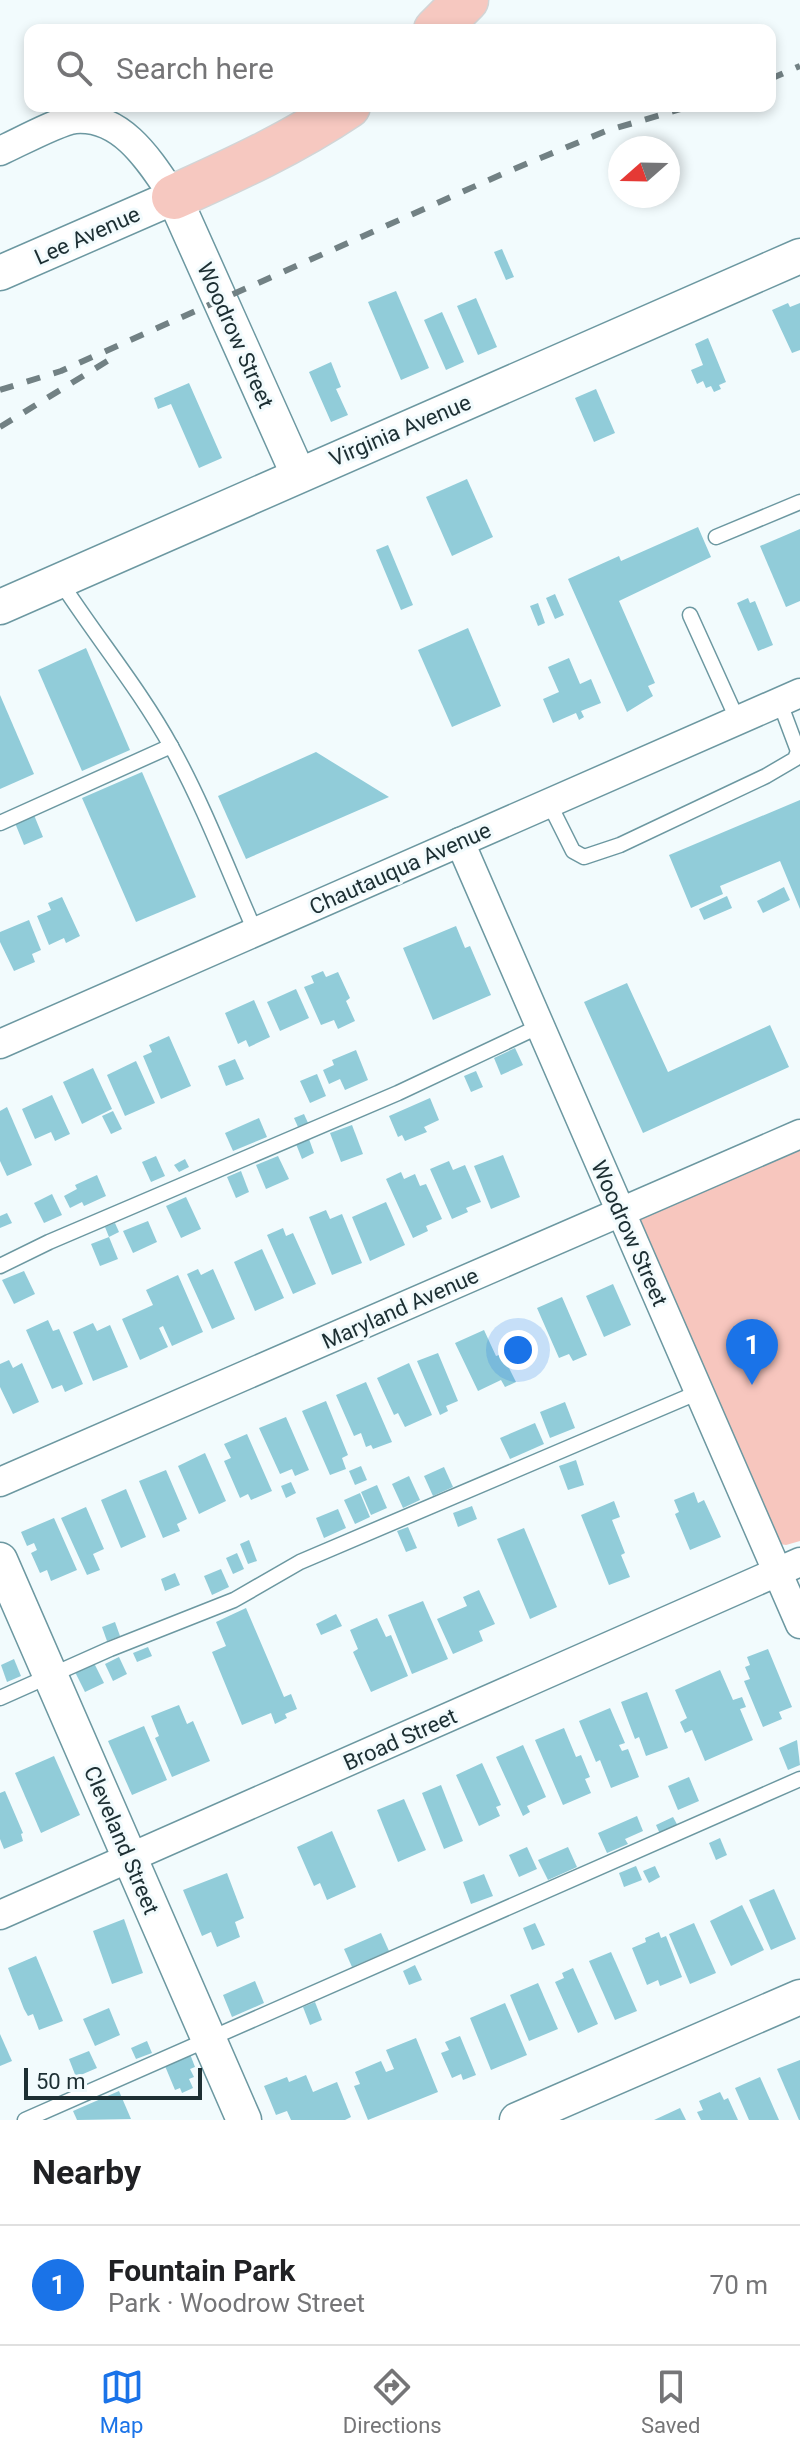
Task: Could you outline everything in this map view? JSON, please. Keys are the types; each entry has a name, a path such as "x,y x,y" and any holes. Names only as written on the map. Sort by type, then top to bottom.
{"highway":[{"path":"442,24 466,0"},
{"path":"174,197 251,162 311,131 339,112"}],"street":[{"path":"0,151 74,119 99,121 123,133 149,159 174,197"},
{"name":"Lee Avenue","path":"0,273 174,197"},
{"name":"Woodrow Street","path":"174,197 298,474"},
{"name":"Virginia Avenue","path":"0,607 800,256"},
{"name":"Chautauqua Avenue","path":"0,1044 790,698"},
{"name":"Woodrow Street","path":"460,842 699,1392 789,1567 800,1624"},
{"name":"Maryland Avenue","path":"0,1482 800,1134"},
{"name":"Cleveland Street","path":"0,1560 244,2120"},
{"name":"Broad Street","path":"0,1915 789,1567"},
{"path":"517,2120 800,1997"}],"lane":[{"path":"716,537 800,502"},
{"path":"59,580 139,693 171,746 255,931"},
{"path":"690,615 738,721"},
{"path":"549,803 573,851 584,857 620,845 766,776 795,759 798,751 790,698"},
{"path":"0,823 171,746"},
{"path":"0,1266 398,1093 540,1026"},
{"path":"0,1698 234,1600 300,1562 699,1392"},
{"path":"25,2120 800,1779"}],"shaded area":[{"path":"800,1149 800,1541 786,1545 780,1544 639,1223 643,1217"}],"building":[{"path":"502,249 514,277 506,280 494,252"},
{"path":"396,291 429,368 401,380 368,302"},
{"path":"476,298 497,347 478,355 457,306"},
{"path":"788,303 790,307 800,303 800,350 792,353 772,310"},
{"path":"442,312 464,362 446,370 424,320"},
{"path":"708,338 726,382 714,392 711,386 706,388 703,381 697,384 691,370 703,365 695,344"},
{"path":"331,362 341,387 336,389 348,415 331,422 309,372"},
{"path":"189,383 222,458 199,468 171,404 158,409 154,398"},
{"path":"596,389 615,433 594,442 575,398"},
{"path":"467,479 493,537 452,556 426,497"},
{"path":"698,527 711,557 619,601 655,683 648,686 653,696 627,712 568,579 619,556 621,561"},
{"path":"800,529 800,601 786,607 760,546"},
{"path":"388,545 413,605 401,610 376,550"},
{"path":"555,594 564,615 555,619 546,598"},
{"path":"748,598 750,603 755,601 773,645 758,651 737,603"},
{"path":"538,603 545,623 538,626 530,606"},
{"path":"468,628 501,706 452,727 418,650"},
{"path":"86,648 130,750 82,771 38,670"},
{"path":"569,658 580,684 591,679 601,703 581,711 584,717 579,720 576,713 553,723 543,699 559,692 548,667"},
{"path":"0,695 34,774 0,789"},
{"path":"316,752 389,797 246,859 218,796"},
{"path":"142,772 196,897 136,922 82,798"},
{"path":"800,800 800,909 780,861 720,886 723,894 691,908 669,855"},
{"path":"34,815 43,837 24,845 15,823"},
{"path":"784,887 790,900 763,913 757,901"},
{"path":"727,896 732,908 704,920 699,909"},
{"path":"62,897 80,936 66,943 64,938 49,945 37,916 51,910 48,903"},
{"path":"29,920 41,950 32,954 35,962 14,971 0,942 0,932"},
{"path":"456,926 465,948 470,946 491,995 433,1020 403,948"},
{"path":"323,971 326,977 338,972 350,998 346,1001 355,1021 338,1029 334,1020 321,1025 304,987 314,983 311,976"},
{"path":"627,983 668,1072 770,1025 789,1067 643,1133 584,1002"},
{"path":"296,989 309,1018 280,1031 267,1002"},
{"path":"254,1000 270,1037 249,1047 246,1040 238,1044 225,1013"},
{"path":"169,1036 191,1086 161,1099 143,1056 152,1052 149,1045"},
{"path":"515,1048 523,1065 501,1075 494,1058"},
{"path":"356,1050 368,1080 345,1090 340,1079 329,1084 323,1070 334,1065 332,1060"},
{"path":"235,1059 244,1079 226,1086 218,1066"},
{"path":"136,1061 155,1103 125,1116 107,1075"},
{"path":"93,1068 112,1109 82,1124 63,1082"},
{"path":"476,1071 483,1087 471,1092 464,1076"},
{"path":"317,1074 326,1096 310,1103 300,1081"},
{"path":"52,1095 70,1134 55,1141 51,1132 35,1139 22,1109"},
{"path":"430,1098 439,1120 424,1127 427,1132 405,1141 402,1135 398,1137 389,1116"},
{"path":"7,1107 32,1165 7,1176 0,1161 0,1111"},
{"path":"113,1111 122,1129 111,1134 102,1116"},
{"path":"304,1114 308,1123 298,1127 294,1118"},
{"path":"259,1118 267,1137 233,1151 225,1133"},
{"path":"352,1125 363,1154 341,1162 330,1133"},
{"path":"309,1139 314,1153 302,1159 296,1144"},
{"path":"503,1155 520,1197 491,1209 474,1166"},
{"path":"156,1156 165,1176 151,1182 142,1162"},
{"path":"278,1156 289,1179 266,1189 256,1165"},
{"path":"185,1159 189,1167 179,1172 174,1165"},
{"path":"449,1161 453,1170 465,1165 481,1202 466,1208 468,1212 452,1219 430,1169"},
{"path":"241,1171 249,1192 236,1198 227,1177"},
{"path":"401,1172 404,1179 415,1174 420,1186 426,1184 442,1219 426,1226 428,1231 413,1238 386,1179"},
{"path":"97,1175 106,1196 84,1206 82,1202 70,1208 64,1196 77,1189 75,1185"},
{"path":"52,1194 62,1215 44,1223 34,1203"},
{"path":"186,1197 201,1229 181,1238 166,1206"},
{"path":"386,1202 405,1245 370,1261 352,1217"},
{"path":"326,1210 330,1219 342,1214 362,1263 332,1275 309,1217"},
{"path":"7,1213 12,1223 0,1228 0,1216"},
{"path":"148,1221 157,1242 133,1253 123,1231"},
{"path":"115,1223 119,1232 109,1237 105,1227"},
{"path":"283,1228 286,1236 293,1233 316,1284 293,1294 267,1235"},
{"path":"109,1237 118,1259 100,1266 91,1244"},
{"path":"262,1249 284,1298 255,1311 234,1262"},
{"path":"198,1269 201,1275 213,1269 235,1319 212,1329 187,1274"},
{"path":"24,1271 35,1294 14,1304 2,1280"},
{"path":"178,1275 203,1332 172,1346 163,1326 159,1328 168,1347 140,1360 122,1319 153,1305 146,1290"},
{"path":"613,1284 631,1325 604,1337 586,1296"},
{"path":"562,1297 587,1355 573,1361 569,1354 559,1358 537,1308"},
{"path":"48,1320 53,1331 59,1329 83,1384 65,1392 62,1385 52,1389 26,1330"},
{"path":"93,1323 97,1331 110,1325 128,1367 93,1381 73,1332"},
{"path":"484,1330 496,1356 502,1354 516,1382 505,1387 501,1380 478,1391 455,1343"},
{"path":"438,1353 458,1401 446,1406 448,1411 440,1415 417,1361"},
{"path":"9,1360 13,1368 22,1363 39,1402 13,1414 0,1387 0,1364"},
{"path":"409,1363 432,1415 405,1427 398,1413 394,1415 377,1378"},
{"path":"366,1382 392,1442 373,1449 371,1445 366,1447 361,1433 354,1436 336,1395"},
{"path":"326,1401 348,1455 342,1458 346,1469 330,1475 302,1411"},
{"path":"565,1402 575,1428 550,1438 540,1412"},
{"path":"286,1417 309,1470 295,1476 292,1469 280,1474 259,1428"},
{"path":"535,1423 544,1444 510,1459 500,1438"},
{"path":"247,1434 272,1491 251,1500 248,1494 240,1498 224,1461 231,1458 224,1444"},
{"path":"205,1453 226,1501 199,1514 178,1466"},
{"path":"576,1460 584,1485 568,1490 559,1466"},
{"path":"361,1466 367,1480 355,1485 349,1471"},
{"path":"444,1467 453,1487 433,1496 424,1476"},
{"path":"166,1470 187,1519 177,1524 180,1531 163,1538 139,1481"},
{"path":"409,1476 420,1500 403,1508 392,1484"},
{"path":"291,1482 296,1493 286,1498 281,1486"},
{"path":"377,1485 387,1508 371,1515 361,1492"},
{"path":"126,1489 146,1537 121,1548 101,1500"},
{"path":"694,1492 698,1503 704,1500 721,1537 690,1550 675,1514 679,1512 674,1500"},
{"path":"360,1493 370,1517 355,1524 344,1500"},
{"path":"614,1501 620,1517 612,1520 625,1553 621,1555 630,1577 609,1585 581,1515"},
{"path":"472,1506 477,1519 458,1527 453,1513"},
{"path":"86,1507 104,1549 93,1554 100,1570 87,1575 61,1518"},
{"path":"338,1509 346,1528 324,1538 316,1518"},
{"path":"54,1518 77,1570 51,1581 47,1570 40,1573 31,1553 37,1550 34,1543 27,1546 21,1532"},
{"path":"408,1527 417,1548 406,1552 397,1531"},
{"path":"524,1528 557,1607 530,1619 497,1539"},
{"path":"249,1540 257,1561 248,1564 240,1544"},
{"path":"237,1553 244,1569 233,1574 226,1558"},
{"path":"221,1569 229,1587 212,1595 204,1576"},
{"path":"175,1573 180,1585 165,1591 161,1579"},
{"path":"479,1590 495,1624 479,1631 483,1641 453,1654 437,1619 467,1606 463,1597"},
{"path":"423,1601 448,1659 412,1674 388,1615"},
{"path":"246,1608 284,1697 291,1694 297,1709 285,1714 287,1718 275,1724 271,1713 242,1725 212,1652 226,1646 216,1622"},
{"path":"336,1614 342,1626 321,1635 316,1624"},
{"path":"377,1618 386,1637 391,1635 408,1676 371,1692 353,1652 358,1649 350,1630"},
{"path":"115,1622 120,1636 107,1641 102,1627"},
{"path":"148,1647 152,1656 137,1662 133,1653"},
{"path":"768,1649 792,1707 779,1712 782,1719 763,1727 744,1681 750,1679 745,1667 750,1665 747,1657"},
{"path":"119,1657 127,1674 113,1681 105,1664"},
{"path":"14,1659 21,1676 7,1682 1,1665"},
{"path":"94,1663 104,1683 85,1692 75,1672"},
{"path":"720,1670 733,1700 742,1697 746,1707 740,1709 753,1740 705,1761 692,1730 685,1733 680,1722 687,1718 675,1690"},
{"path":"647,1692 668,1748 646,1756 639,1737 635,1739 621,1702"},
{"path":"179,1705 187,1724 193,1721 210,1761 172,1777 155,1738 159,1736 151,1716"},
{"path":"610,1708 625,1743 619,1745 622,1751 628,1749 639,1777 611,1788 579,1721"},
{"path":"144,1726 167,1780 132,1795 108,1741"},
{"path":"564,1728 576,1757 581,1755 590,1777 585,1779 591,1793 563,1805 535,1740"},
{"path":"797,1740 800,1765 788,1770 779,1748"},
{"path":"523,1745 546,1797 527,1806 530,1812 523,1816 496,1757"},
{"path":"54,1756 80,1815 41,1833 15,1773"},
{"path":"482,1763 501,1805 496,1807 500,1816 479,1826 456,1775"},
{"path":"689,1777 699,1801 678,1810 668,1786"},
{"path":"441,1785 463,1841 444,1849 422,1793"},
{"path":"5,1791 23,1833 23,1841 4,1849 0,1839 0,1793"},
{"path":"404,1799 426,1850 398,1862 377,1810"},
{"path":"637,1816 643,1831 625,1839 628,1844 607,1853 598,1833"},
{"path":"673,1817 678,1826 660,1834 656,1825"},
{"path":"332,1831 356,1887 327,1900 320,1883 314,1886 297,1847"},
{"path":"720,1838 727,1855 716,1860 709,1843"},
{"path":"527,1847 537,1869 519,1877 509,1855"},
{"path":"568,1847 577,1867 548,1880 538,1860"},
{"path":"636,1866 642,1880 624,1887 619,1873"},
{"path":"655,1866 660,1877 649,1883 643,1871"},
{"path":"227,1873 244,1918 235,1922 240,1937 217,1947 211,1932 202,1936 183,1890"},
{"path":"484,1874 493,1896 471,1904 463,1882"},
{"path":"774,1889 796,1939 771,1950 749,1900"},
{"path":"742,1905 764,1950 731,1966 710,1921"},
{"path":"124,1919 143,1973 112,1984 93,1931"},
{"path":"535,1923 545,1945 532,1950 523,1928"},
{"path":"694,1923 716,1973 690,1984 669,1934"},
{"path":"659,1932 661,1938 666,1936 682,1977 660,1986 658,1980 647,1985 632,1948"},
{"path":"381,1933 389,1951 352,1967 344,1949"},
{"path":"611,1952 637,2011 615,2020 589,1961"},
{"path":"36,1956 63,2021 39,2030 33,2014 28,2016 24,2009 8,1968"},
{"path":"415,1965 422,1980 409,1985 403,1971"},
{"path":"573,1968 598,2024 578,2033 555,1982 564,1978 562,1973"},
{"path":"255,1981 264,2003 232,2017 223,1995"},
{"path":"538,1983 558,2029 529,2041 510,1995"},
{"path":"315,2002 322,2020 310,2025 303,2007"},
{"path":"505,2003 527,2055 491,2070 470,2018"},
{"path":"109,2008 120,2035 95,2046 83,2019"},
{"path":"0,2034 12,2061 0,2066"},
{"path":"460,2036 476,2075 463,2080 461,2074 452,2078 441,2053 449,2050 445,2042"},
{"path":"416,2038 438,2092 368,2120 354,2086 360,2084 355,2072 381,2061 386,2072 394,2069 386,2050"},
{"path":"147,2041 152,2053 136,2059 131,2048"},
{"path":"89,2051 97,2068 76,2077 69,2059"},
{"path":"190,2054 195,2067 190,2069 194,2077 189,2079 193,2088 182,2093 180,2088 175,2090 165,2066"},
{"path":"800,2060 800,2120 799,2120 777,2069"},
{"path":"306,2075 313,2092 337,2082 351,2117 345,2120 291,2120 287,2111 276,2115 264,2086 287,2077 289,2082"},
{"path":"760,2077 779,2120 749,2120 735,2088"},
{"path":"119,2091 131,2119 77,2120 73,2111"},
{"path":"720,2092 724,2100 728,2098 738,2120 701,2120 697,2112 703,2110 699,2101"},
{"path":"680,2108 686,2120 654,2120"}],"railway":[{"path":"776,76 800,66"},
{"path":"0,390 61,371 509,171 606,131 671,112"},
{"path":"0,427 109,360"}],"place":[{"name":"Fountain Park","path":"752,1385"}]}
